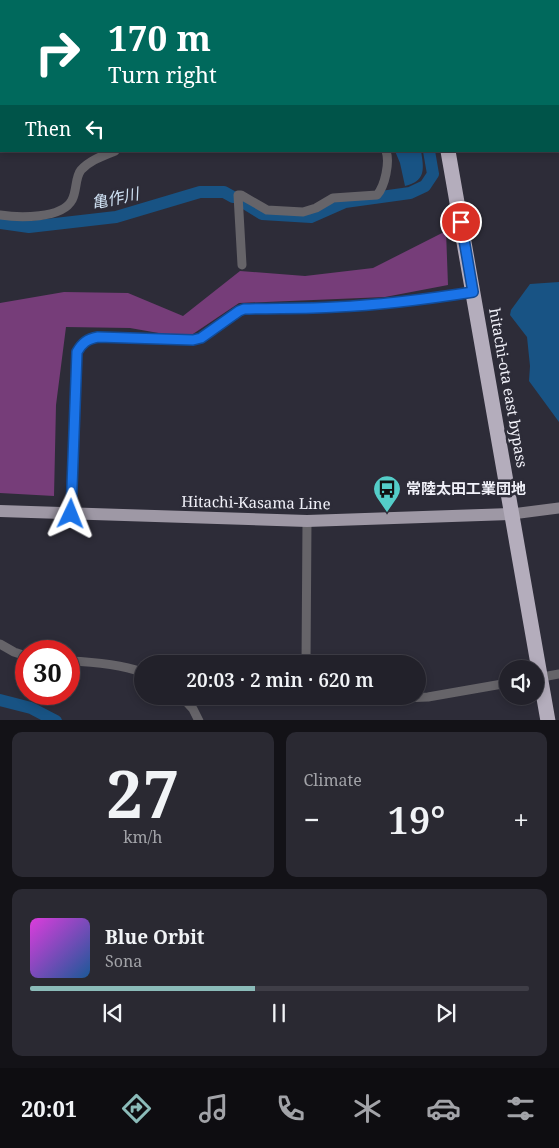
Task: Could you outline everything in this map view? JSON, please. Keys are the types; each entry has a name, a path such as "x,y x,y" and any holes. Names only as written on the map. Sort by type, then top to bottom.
{"highway":[{"name":"hitachi-ota east bypass","path":"448,152 512,514 535,660"},
{"name":"hitachi-ota east bypass","path":"544,703 548,720"}],"main road":[{"name":"Hitachi-Kasama Line","path":"0,511 307,521 512,514"}],"street":[{"path":"0,215 13,217 57,213 72,201 80,171 97,158 112,152"},
{"path":"242,265 238,195 266,210 303,212 316,208 333,198 377,194 381,190 388,166 386,152"},
{"path":"71,514 77,352 91,338 193,340 201,338 244,309 362,306 473,292"},
{"path":"512,514 559,508"},
{"path":"306,655 307,521"},
{"path":"0,644 15,652"},
{"path":"80,661 95,662 134,669"},
{"path":"544,677 559,674"},
{"path":"426,697 499,684"},
{"path":"189,705 199,720"}],"shaded area":[{"path":"446,231 448,285 385,297 239,303 187,338 130,328 66,327 56,405 54,496 0,493 0,303 64,292 128,293 183,316 240,271 305,276 373,268"}],"water":[{"path":"395,152 421,152 423,169 417,181 405,186"},
{"path":"559,282 559,422 529,381 530,366 527,337 510,315 511,310 530,284"}],"waterway":[{"name":"亀作川","path":"241,201 262,214 311,217 345,202 410,193 425,186 433,174 429,152"},
{"name":"亀作川","path":"0,223 29,227 116,217 200,192 224,192 233,197"},
{"path":"0,700 31,708 54,720"}],"place":[{"name":"常陸太田工業団地","path":"387,513"}],"route":[{"path":"71,514 77,352 85,342 91,338 98,337 193,340 201,338 244,309 362,306 473,292 461,222"}]}
